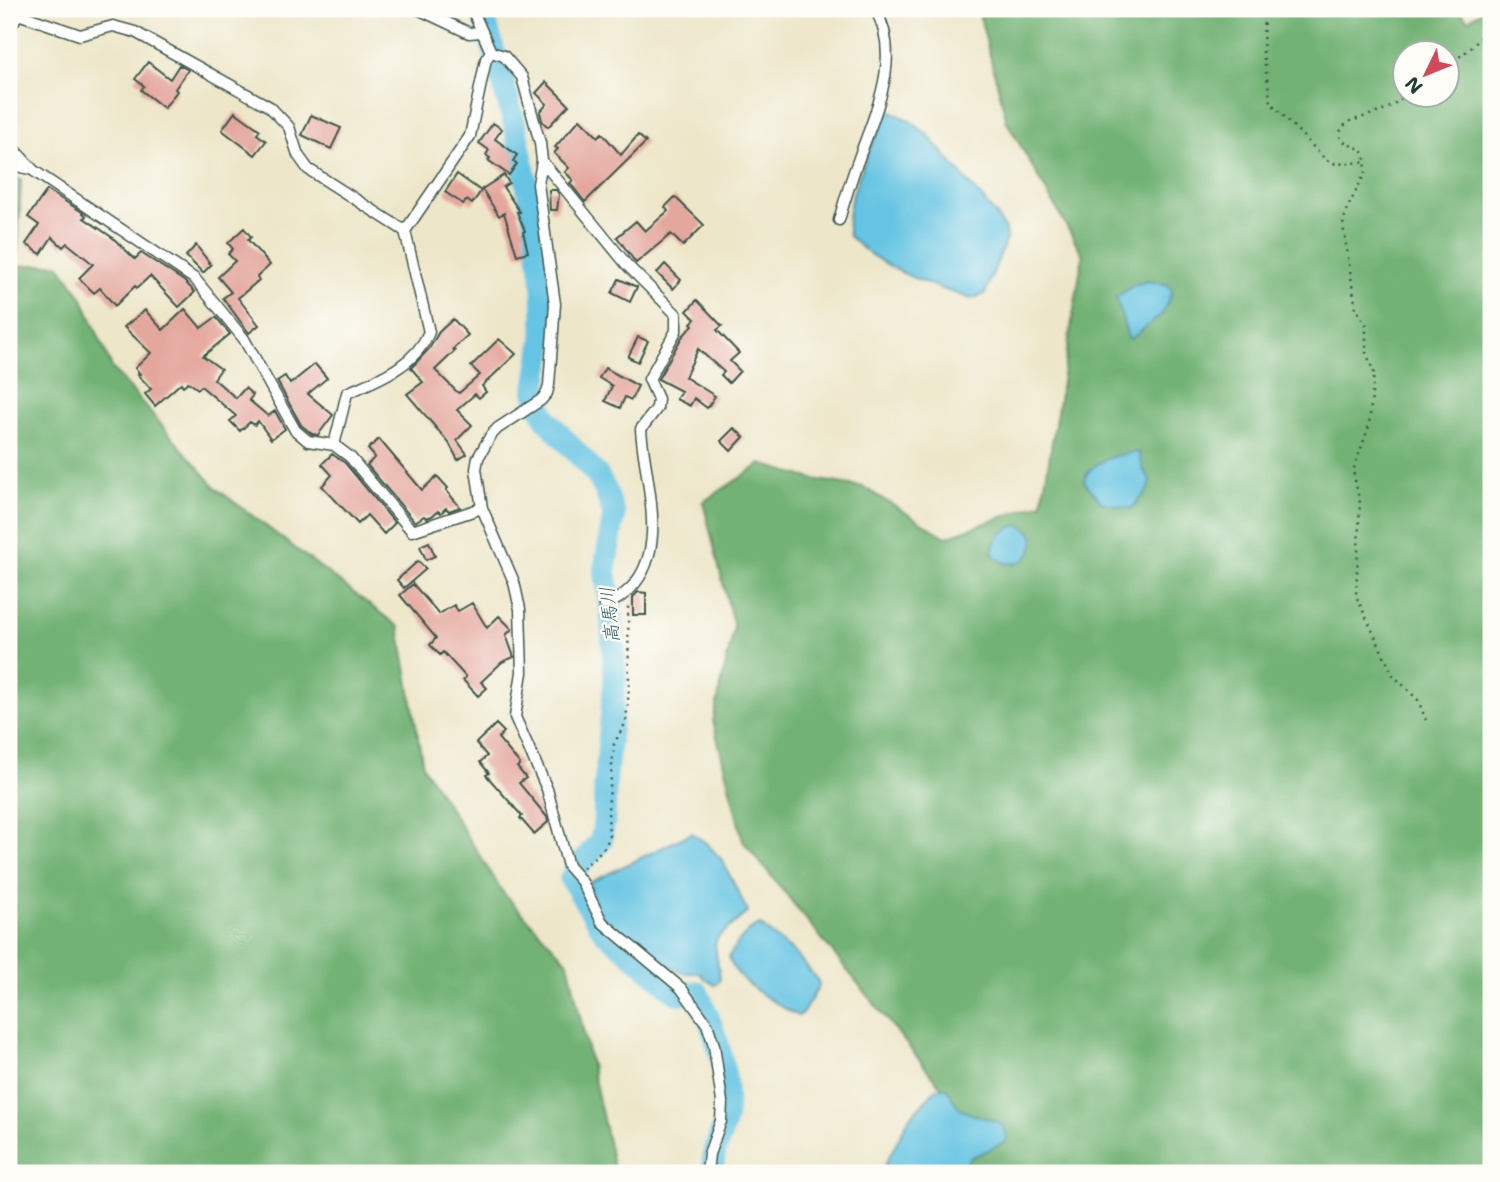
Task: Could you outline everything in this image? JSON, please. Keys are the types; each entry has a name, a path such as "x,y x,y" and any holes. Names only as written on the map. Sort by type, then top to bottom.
{"street":[{"path":"418,9 469,33 481,32"},
{"path":"472,9 491,52 504,56 522,77 540,144 542,161 538,184 555,304 547,393 541,400 498,428 478,458 477,489 482,508 514,582 520,609 523,672 515,717 547,789 568,866 582,882 602,922 681,988 707,1024 714,1045 722,1102 721,1121 709,1154 707,1173"},
{"path":"839,220 884,89 886,51 882,27 875,9"},
{"path":"9,29 19,12 80,35 113,26 135,32 270,107 289,127 298,155 308,169 405,231 429,332 423,345 396,371 347,393 334,445"},
{"path":"405,231 470,136 486,60 491,52"},
{"path":"9,144 34,171 195,279 244,339 295,430 308,441 334,445 350,457 412,531 482,508"},
{"path":"542,161 626,265 676,314 676,331 649,379 650,385 657,392 657,408 641,429 652,515 648,561 639,579 618,600 604,605"},
{"path":"9,164 34,171"}],"path":[{"path":"1264,9 1263,52 1271,103 1326,160 1336,164 1366,162"},
{"path":"1462,54 1491,26"},
{"path":"1392,105 1386,110 1347,122 1339,134 1341,139 1363,152 1366,162 1343,225 1356,309 1366,324 1366,352 1374,373 1369,426 1353,471 1360,503 1356,596 1393,675 1418,700 1426,720"},
{"path":"576,876 610,839 608,808 614,744 626,722 629,690 630,588"}],"green space":[{"path":"978,9 1458,9 1468,20 1485,9 1491,9 1491,1173 916,1173 947,1094 743,841 713,721 734,628 703,502 761,464 813,479 863,487 946,537 1042,503 1083,255 1007,122"},
{"path":"9,174 21,180 17,266 59,264 82,297 112,368 217,489 399,627 423,766 504,894 568,962 615,1173 9,1173"}],"water":[{"path":"889,110 927,134 997,216 1005,230 1006,239 985,294 971,299 922,281 876,258 849,236 849,208 853,192 884,116"},
{"path":"1148,281 1169,285 1172,292 1162,314 1131,339 1128,338 1116,297 1136,284"},
{"path":"1139,452 1143,469 1151,482 1147,491 1131,509 1101,502 1084,481 1087,474 1106,459"},
{"path":"1018,525 1029,530 1033,547 1022,561 1013,564 1002,562 992,553 995,542 1004,531"},
{"path":"692,833 722,860 748,912 718,937 715,944 720,980 715,985 700,973 682,973 659,960 609,922 596,902 589,883"},
{"path":"760,925 796,954 818,981 819,986 802,1014 798,1016 757,991 732,965 729,956 732,951 746,934"},
{"path":"937,1088 947,1088 956,1104 966,1112 998,1122 1006,1133 1006,1142 970,1158 960,1173 881,1173 909,1118"}],"building":[{"path":"148,62 170,79 179,65 188,70 164,108 141,90 144,86 135,79"},
{"path":"546,82 569,105 548,127 542,121 540,112 547,104 536,93"},
{"path":"235,112 260,130 257,134 266,141 255,155 222,130"},
{"path":"311,115 341,128 331,149 302,135"},
{"path":"580,119 598,137 602,133 621,155 638,135 646,142 585,202 570,183 573,180 565,172 569,168 554,153 558,149 555,147"},
{"path":"493,123 502,129 495,139 517,155 513,161 517,164 509,175 488,160 490,158 486,155 489,150 479,143"},
{"path":"457,174 481,191 472,204 467,200 463,204 445,192"},
{"path":"504,175 509,183 503,187 520,212 517,212 525,231 523,232 528,252 517,255 504,213 499,216 482,189"},
{"path":"47,190 82,212 86,216 84,218 113,238 135,259 141,253 184,281 195,292 179,307 150,276 137,288 135,286 115,306 100,288 94,293 79,278 93,264 67,243 63,247 52,237 41,254 26,244 39,225 28,217"},
{"path":"549,190 556,190 559,194 557,210 550,210"},
{"path":"675,197 704,225 683,246 671,234 636,263 617,237 636,221 645,231 668,211 665,207"},
{"path":"244,228 251,237 248,240 270,265 257,277 259,280 238,298 259,325 249,333 223,298 231,292 218,277 235,261 228,254 233,249 228,243"},
{"path":"196,245 211,265 203,273 186,256"},
{"path":"665,264 681,280 673,289 657,273"},
{"path":"619,279 637,287 630,302 612,293"},
{"path":"697,300 722,326 717,330 739,353 730,361 740,371 729,383 721,375 724,372 698,349 685,377 715,396 707,408 694,398 690,406 676,399 681,391 658,379 682,337 693,325 691,323 695,319 687,311"},
{"path":"185,309 201,328 216,317 230,334 203,356 221,369 214,379 236,398 245,388 253,395 249,400 268,416 275,411 285,429 271,439 258,421 255,425 250,422 240,431 230,421 236,416 201,386 198,389 188,382 183,386 181,383 155,406 145,394 151,389 135,368 151,353 124,327 145,310 163,330"},
{"path":"453,319 468,335 435,370 457,392 480,375 471,366 499,339 516,354 482,386 486,392 479,398 475,394 457,410 472,425 457,440 467,454 458,460 449,443 407,394 423,382 411,368 429,349 439,332"},
{"path":"638,337 648,341 638,362 628,357"},
{"path":"315,364 327,378 308,394 333,415 318,435 312,434 301,425 277,381 285,376 290,384"},
{"path":"605,368 638,386 631,400 625,397 620,408 605,401 612,386 599,378"},
{"path":"734,428 744,437 731,451 721,441"},
{"path":"379,439 422,490 437,476 460,507 449,511 446,508 441,513 438,511 415,522 367,465 375,457 368,449"},
{"path":"332,454 345,463 395,523 384,534 367,515 358,524 322,486 332,475 322,464"},
{"path":"429,542 435,556 426,560 420,546"},
{"path":"418,561 426,569 404,588 397,580"},
{"path":"413,584 439,614 454,605 458,611 472,603 487,628 499,616 512,629 506,635 514,657 502,662 481,682 487,688 478,696 463,680 466,677 443,652 440,655 430,645 436,638 400,595"},
{"path":"638,592 646,593 646,615 633,615 633,597"},
{"path":"496,724 504,732 498,738 520,764 517,767 526,778 519,783 547,817 548,822 534,834 486,775 489,773 480,762 487,756 476,743"}],"waterway":[{"name":"高馬川","path":"482,9 515,126 534,219 543,284 544,335 535,393 546,419 597,475 614,515 605,568 615,678 604,822 601,841 576,869 571,879 603,930 678,994 697,992 715,1036 726,1083 725,1119 714,1154 713,1173"}]}
